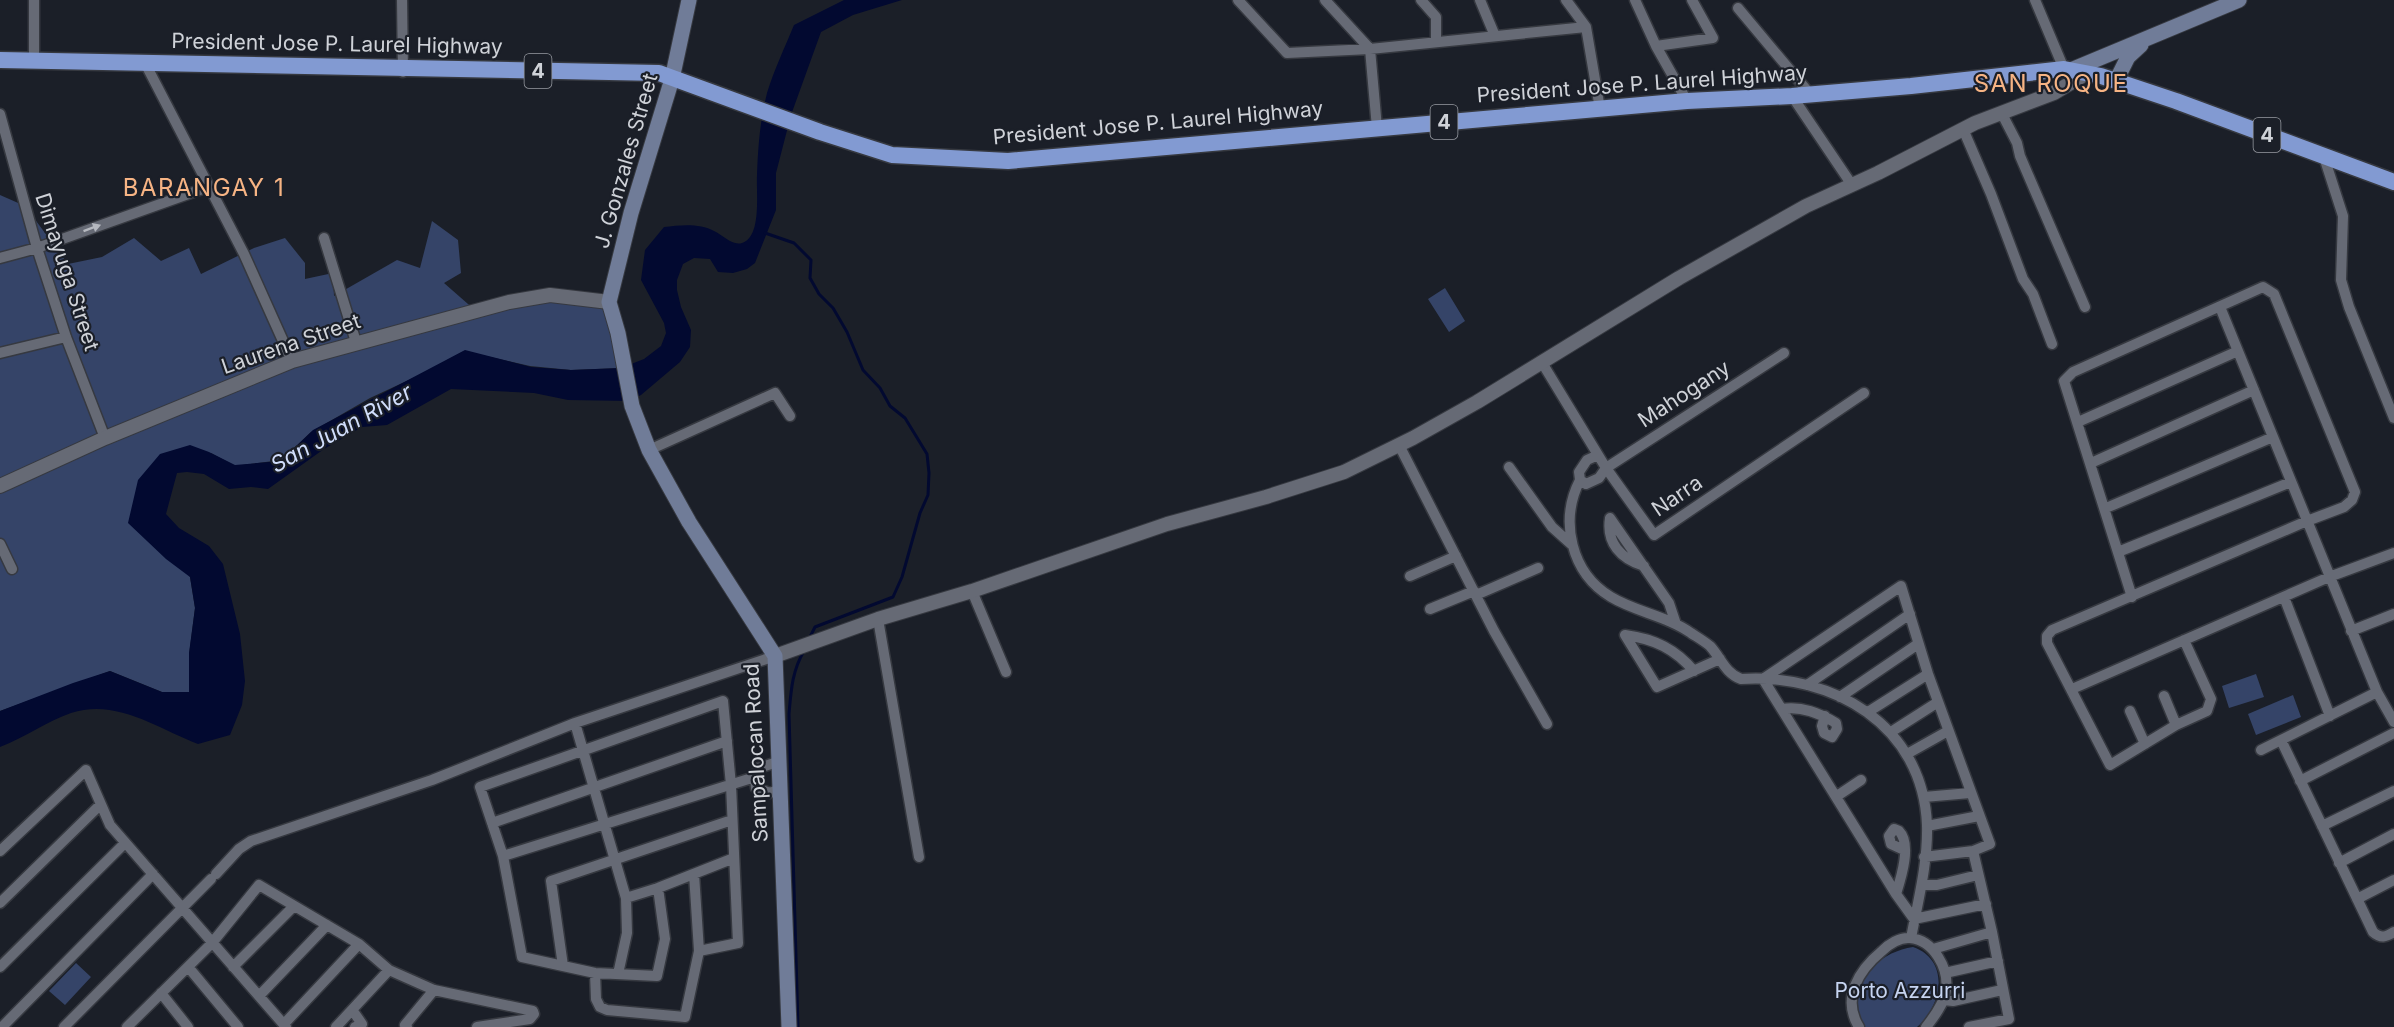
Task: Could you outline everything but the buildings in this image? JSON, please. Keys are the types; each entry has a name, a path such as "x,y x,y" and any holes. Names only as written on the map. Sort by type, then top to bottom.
{"highway":[{"name":"President Jose P. Laurel Highway","path":"0,60 147,67"},
{"name":"President Jose P. Laurel Highway","path":"0,66 658,73 820,132 892,154 1008,161 1687,100 1791,96 2074,71 2116,81 2176,101 2394,182"}],"main road":[{"name":"J. Gonzales Street","path":"609,302 631,213 672,79 689,0"},
{"name":"4","path":"2074,71 2239,0"},
{"path":"2116,81 2128,57 2148,38"},
{"name":"Sampalocan Road","path":"609,302 618,333 632,406 648,450 689,522 775,657 789,1027"}],"street":[{"path":"34,0 34,60"},
{"path":"402,0 403,71"},
{"path":"1238,0 1287,53 1370,49 1586,27"},
{"path":"1325,0 1370,49 1377,128"},
{"path":"1421,0 1436,18 1436,42"},
{"path":"1480,0 1495,36"},
{"path":"1566,0 1586,27 1600,109"},
{"path":"1635,0 1656,46 1687,100"},
{"path":"1656,46 1713,38 1692,0"},
{"path":"64,1027 183,909 239,849 251,841 432,780 575,723 775,657 878,619 972,591 1167,524 1266,497 1344,472 1399,445 1477,402 1541,361 1737,244 1806,206 1963,129 2001,112 2054,93 2074,71 2035,0"},
{"path":"1738,8 1810,94"},
{"path":"147,67 244,254 292,361"},
{"path":"1791,96 1852,185"},
{"path":"2001,112 2017,143 2020,156 2085,307"},
{"name":"Dimayuga Street","path":"0,114 36,248 66,337 105,438"},
{"path":"1963,129 1991,194 2023,279 2033,294 2052,344"},
{"path":"2324,157 2343,216 2341,280 2349,307 2394,418"},
{"path":"0,258 36,248 208,187"},
{"path":"324,238 356,342"},
{"path":"2133,597 2064,381 2067,376 2263,287 2274,294 2355,492 2352,500 2344,507 2307,521 2133,597 2052,630 2047,636 2047,643 2110,765 2176,725 2207,711 2211,705 2211,699 2184,640"},
{"name":"Laurena Street","path":"0,486 105,438 292,361 509,302 550,295 609,302"},
{"path":"2220,307 2351,631 2377,692 2394,722"},
{"path":"0,353 66,337"},
{"path":"2078,422 2238,351"},
{"name":"Mahogany","path":"1583,482 1599,478 1606,468 1784,353"},
{"name":"Narra","path":"1541,361 1606,468 1654,535 1864,393"},
{"path":"2091,463 2254,390"},
{"path":"648,450 775,393 790,416"},
{"path":"2106,508 2273,437"},
{"path":"1399,445 1475,593 1547,724"},
{"path":"1598,455 1587,460 1579,472 1583,482 1571,506 1571,544 1581,568 1593,584 1610,597 1676,624 1709,646 1733,676 1741,679 1763,679 1808,685 1840,697 1868,712 1891,732 1907,754 1924,797 1927,826 1922,885 1911,938"},
{"path":"1509,467 1552,527 1571,544"},
{"path":"2118,552 2291,482"},
{"path":"0,543 12,569"},
{"path":"2072,689 2329,577 2394,553"},
{"path":"1410,576 1456,556"},
{"path":"1644,566 1669,603 1676,624"},
{"path":"1430,609 1538,568"},
{"path":"1763,679 1901,586 1948,732 1990,844 1973,851 1924,856"},
{"path":"972,591 1006,672"},
{"path":"2284,597 2330,716"},
{"path":"1808,685 1910,614"},
{"path":"2351,631 2394,614"},
{"path":"878,619 919,857"},
{"path":"1694,670 1681,656 1662,643 1625,635 1657,687 1720,659"},
{"path":"1840,697 1918,644"},
{"path":"1868,712 1928,674"},
{"path":"1763,679 1896,894 1914,919"},
{"path":"2261,750 2377,692"},
{"path":"2164,696 2176,725"},
{"path":"658,888 665,939 657,976 595,973 522,957 503,856 480,787 723,701 731,785 738,943 699,951"},
{"path":"1891,732 1938,702"},
{"path":"1782,709 1794,707 1825,716"},
{"path":"2130,711 2145,744"},
{"path":"575,723 626,898 627,933 618,974"},
{"path":"1907,754 1948,732"},
{"path":"2300,781 2394,733"},
{"path":"2281,740 2373,932 2378,937 2385,937 2394,932"},
{"path":"492,823 727,741"},
{"path":"780,761 759,768 755,777 756,788 770,793 780,789"},
{"path":"0,852 86,770 110,825 285,1025 359,944"},
{"path":"503,856 755,777"},
{"path":"1837,796 1861,780"},
{"path":"2322,826 2394,791"},
{"path":"1924,797 1970,793"},
{"path":"0,903 100,805"},
{"path":"1927,826 1979,816"},
{"path":"563,966 551,881 732,820"},
{"path":"2340,863 2394,834"},
{"path":"0,967 125,843"},
{"path":"1896,894 1904,866 1904,850"},
{"path":"1969,1027 2009,1019 1973,851"},
{"path":"626,898 734,858"},
{"path":"2,1027 153,874"},
{"path":"595,973 596,999 600,1007 607,1010 685,1017 699,951 694,874"},
{"path":"1922,885 1938,885 1978,874"},
{"path":"2357,899 2394,880"},
{"path":"133,1025 161,993 212,943 259,885 359,944 389,970 434,990 533,1011 534,1014 530,1019 477,1027"},
{"path":"1914,919 1986,904"},
{"path":"233,966 294,906"},
{"path":"259,996 327,926"},
{"path":"1934,949 1992,932"},
{"path":"1859,1027 1854,1018 1852,1000 1857,979 1865,965 1891,942 1911,938 1934,949 1945,974 1946,989 1943,1000 1926,1027"},
{"path":"1945,974 1998,961"},
{"path":"189,968 238,1027"},
{"path":"336,1027 389,970"},
{"path":"406,1027 410,1017 434,990"},
{"path":"1943,1000 1953,1001 2002,990"},
{"path":"161,993 188,1027"},
{"path":"353,1011 362,1024 355,1027"}],"green space":[{"path":"0,195 25,206 68,264 102,257 134,238 161,261 189,248 201,274 254,248 285,238 305,263 305,279 333,273 334,296 397,260 420,268 432,221 458,240 461,273 444,283 476,311 550,295 609,302 621,368 571,370 530,366 464,351 370,398 311,432 281,460 235,466 211,453 138,482 190,577 195,608 189,655 189,692 162,692 110,671 0,711"},
{"path":"1445,288 1465,321 1449,332 1428,299"},
{"path":"2256,674 2264,697 2229,708 2222,686"},
{"path":"2293,695 2301,717 2256,735 2248,714"},
{"name":"Porto Azzurri","path":"1913,947 1925,953 1933,962 1937,972 1939,984 1933,1007 1917,1027 1864,1027 1858,1013 1857,999 1866,975 1886,957"},
{"path":"76,963 91,977 65,1005 49,991"}],"water":[{"name":"San Juan River","path":"844,0 902,0 853,15 821,32 791,115 776,173 776,210 755,263 747,269 733,273 718,272 710,259 694,258 683,264 677,280 677,290 681,307 691,330 690,347 680,362 641,395 629,401 568,400 534,393 451,389 387,425 362,427 324,449 268,489 251,487 229,489 204,474 177,473 166,514 179,528 209,546 223,564 240,634 245,681 242,705 230,735 198,744 136,717 104,709 88,709 62,716 0,747 0,711 110,671 162,692 189,692 189,653 195,608 190,577 166,559 128,523 138,480 160,454 190,445 235,465 281,461 313,430 465,350 531,367 571,370 621,368 644,359 661,346 666,333 664,323 641,280 645,250 664,227 670,226 690,225 708,228 738,244 748,239 753,232 757,214 758,155 763,113 776,67 794,25"}],"waterway":[{"path":"765,233 794,243 811,260 810,278 819,294 833,308 847,332 863,370 880,388 890,406 905,418 927,454 928,495 920,513 902,577 893,597 815,627 809,639"},
{"path":"798,1027 789,714 791,689 804,651"}],"district":[{"name":"SAN ROQUE","path":"2051,84"},
{"name":"BARANGAY 1","path":"204,188"}]}
